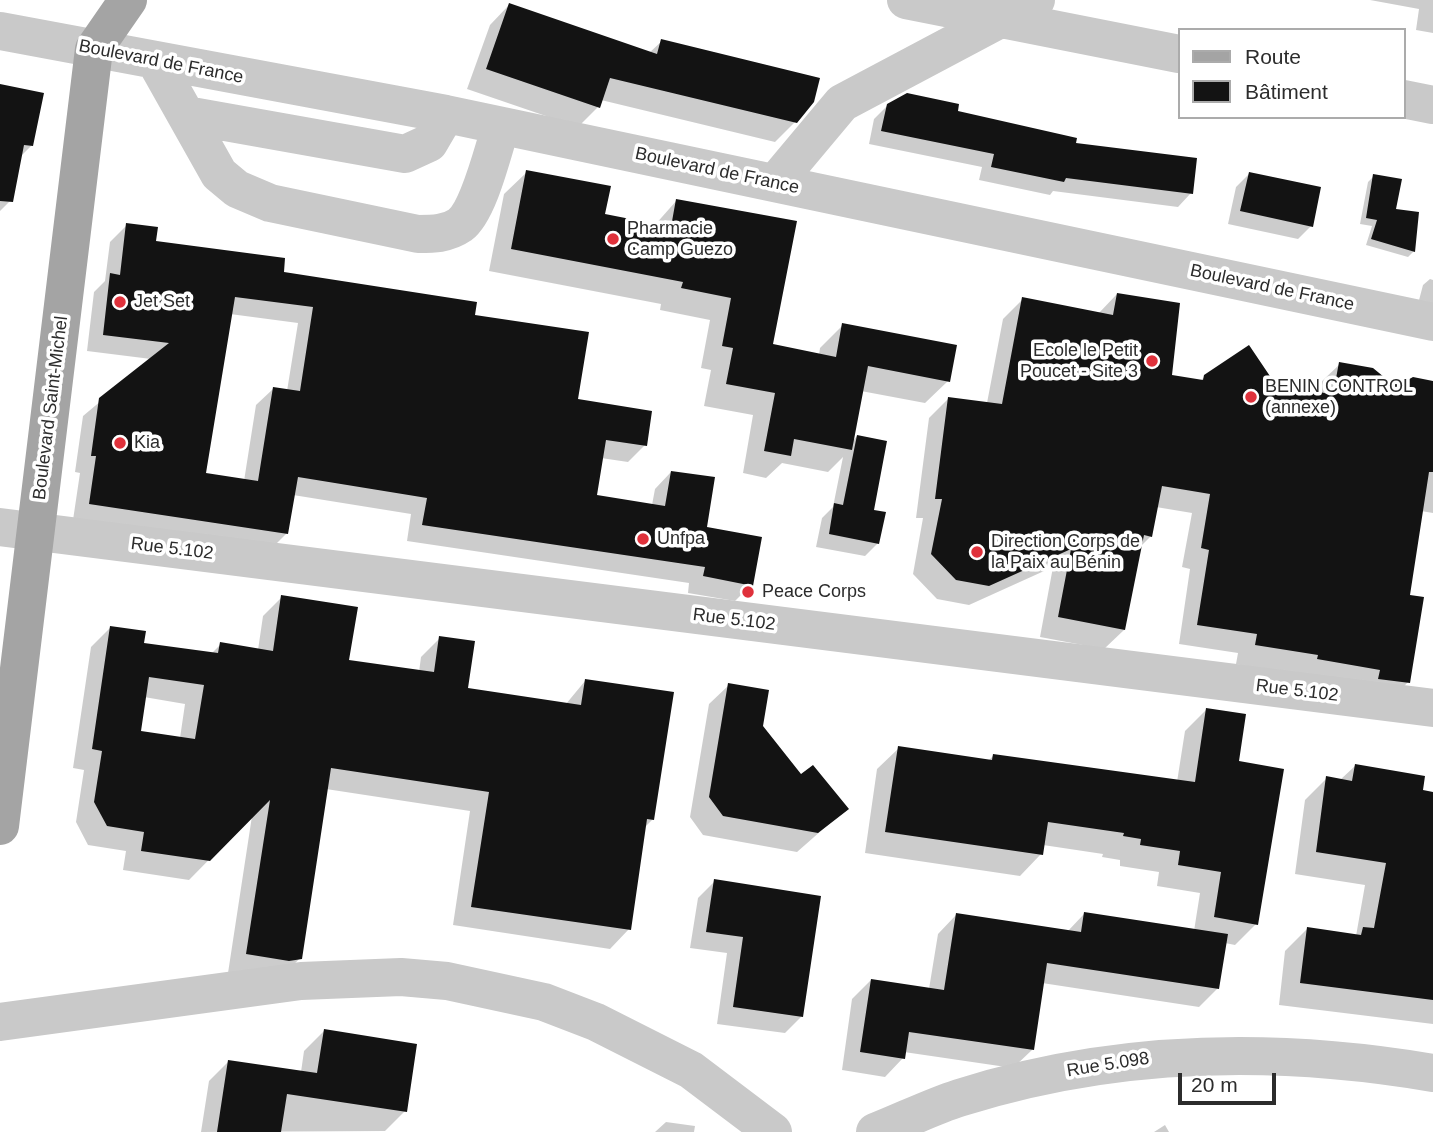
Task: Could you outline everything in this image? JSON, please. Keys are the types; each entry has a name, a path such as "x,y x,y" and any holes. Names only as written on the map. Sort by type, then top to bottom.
{"main road":[{"name":"Boulevard Saint-Michel","path":"0,826 18,529 94,49 128,0"}],"street":[{"path":"906,0 1178,54"},
{"path":"775,183 842,103 1036,0"},
{"name":"Boulevard de France","path":"0,30 156,62 446,114 1433,322"},
{"path":"156,62 219,174 237,189 270,203 418,234 442,234 461,225 472,209 501,126"},
{"path":"1405,99 1433,105"},
{"path":"186,116 405,154 429,144 446,114"},
{"name":"Rue 5.102","path":"18,529 1433,708"},
{"path":"0,1022 301,981 401,977 447,981 544,1002 596,1022 691,1070 773,1132"},
{"name":"Rue 5.098","path":"875,1132 958,1099 995,1088 1086,1067 1151,1058 1210,1054 1322,1059 1433,1073"}],"building":[{"path":"509,3 657,54 661,39 820,78 814,102 797,123 610,78 600,108 486,69"},
{"path":"0,84 44,93 33,146 24,145 13,202 0,201"},
{"path":"907,93 959,104 958,111 1077,138 1076,143 1197,158 1193,194 1066,178 1064,182 991,167 994,154 881,131 887,104"},
{"path":"526,170 611,186 605,214 671,227 676,199 797,221 773,344 836,357 842,323 957,345 950,382 868,366 852,450 794,439 791,456 764,451 775,393 726,384 733,348 722,346 731,298 681,288 683,282 511,249"},
{"path":"1249,172 1321,187 1313,227 1240,211"},
{"path":"1373,174 1402,179 1396,209 1419,212 1415,252 1371,239 1377,220 1366,218"},
{"path":"126,223 158,227 156,241 285,258 284,272 477,302 475,315 589,332 578,399 652,411 647,446 606,440 597,495 665,506 671,471 715,477 707,527 762,537 753,586 703,576 705,567 422,525 427,498 298,477 288,534 89,504 96,456 91,456 99,398 169,343 103,335 110,273 120,275","holes":["235,297 313,307 300,391 273,387 258,481 206,473"]},
{"path":"1117,293 1180,303 1172,375 1203,380 1204,375 1249,345 1280,391 1289,385 1333,395 1339,362 1373,368 1390,382 1404,382 1413,377 1433,381 1433,472 1429,472 1410,595 1424,597 1410,683 1378,679 1380,670 1317,659 1318,655 1255,645 1257,634 1197,625 1209,550 1201,548 1210,494 1162,486 1152,537 1144,535 1125,630 1058,617 1071,549 989,586 956,580 931,554 942,499 935,499 948,397 1002,404 1022,297 1113,315"},
{"path":"857,435 887,441 874,510 886,512 879,544 829,534 834,503 843,505"},
{"path":"281,595 358,607 349,660 434,672 439,636 475,641 468,688 581,705 585,679 674,692 654,820 647,819 631,930 471,907 489,792 331,768 302,959 289,961 246,954 270,800 210,861 141,851 144,832 107,826 94,802 102,751 92,749 110,626 146,631 144,643 218,653 220,642 273,651","holes":["149,677 204,685 195,739 141,731"]},
{"path":"728,683 769,690 763,726 801,774 813,765 849,809 818,833 723,816 709,797"},
{"path":"1206,708 1246,714 1239,761 1284,769 1258,925 1214,917 1221,872 1178,865 1180,851 1140,845 1141,839 1123,836 1124,833 1048,822 1043,855 885,832 898,746 992,760 993,754 1195,782"},
{"path":"1355,764 1425,776 1423,790 1433,792 1433,1000 1300,983 1307,927 1361,935 1363,927 1374,928 1386,863 1316,852 1326,776 1352,781"},
{"path":"714,879 821,896 803,1017 733,1007 743,937 706,932"},
{"path":"1084,912 1228,934 1219,989 1047,963 1034,1050 909,1032 905,1059 860,1052 871,979 944,990 956,913 1081,932"},
{"path":"324,1029 417,1044 407,1112 287,1094 281,1132 217,1132 228,1060 317,1073"}],"place":[{"name":"Pharmacie Camp Guezo","path":"613,239"},
{"name":"Jet Set","path":"120,302"},
{"name":"Ecole le Petit Poucet - Site 3","path":"1152,361"},
{"name":"BENIN CONTROL (annexe)","path":"1251,397"},
{"name":"Kia","path":"120,443"},
{"name":"Unfpa","path":"643,539"},
{"name":"Direction Corps de la Paix au Bénin","path":"977,552"},
{"name":"Peace Corps","path":"748,592"}]}
